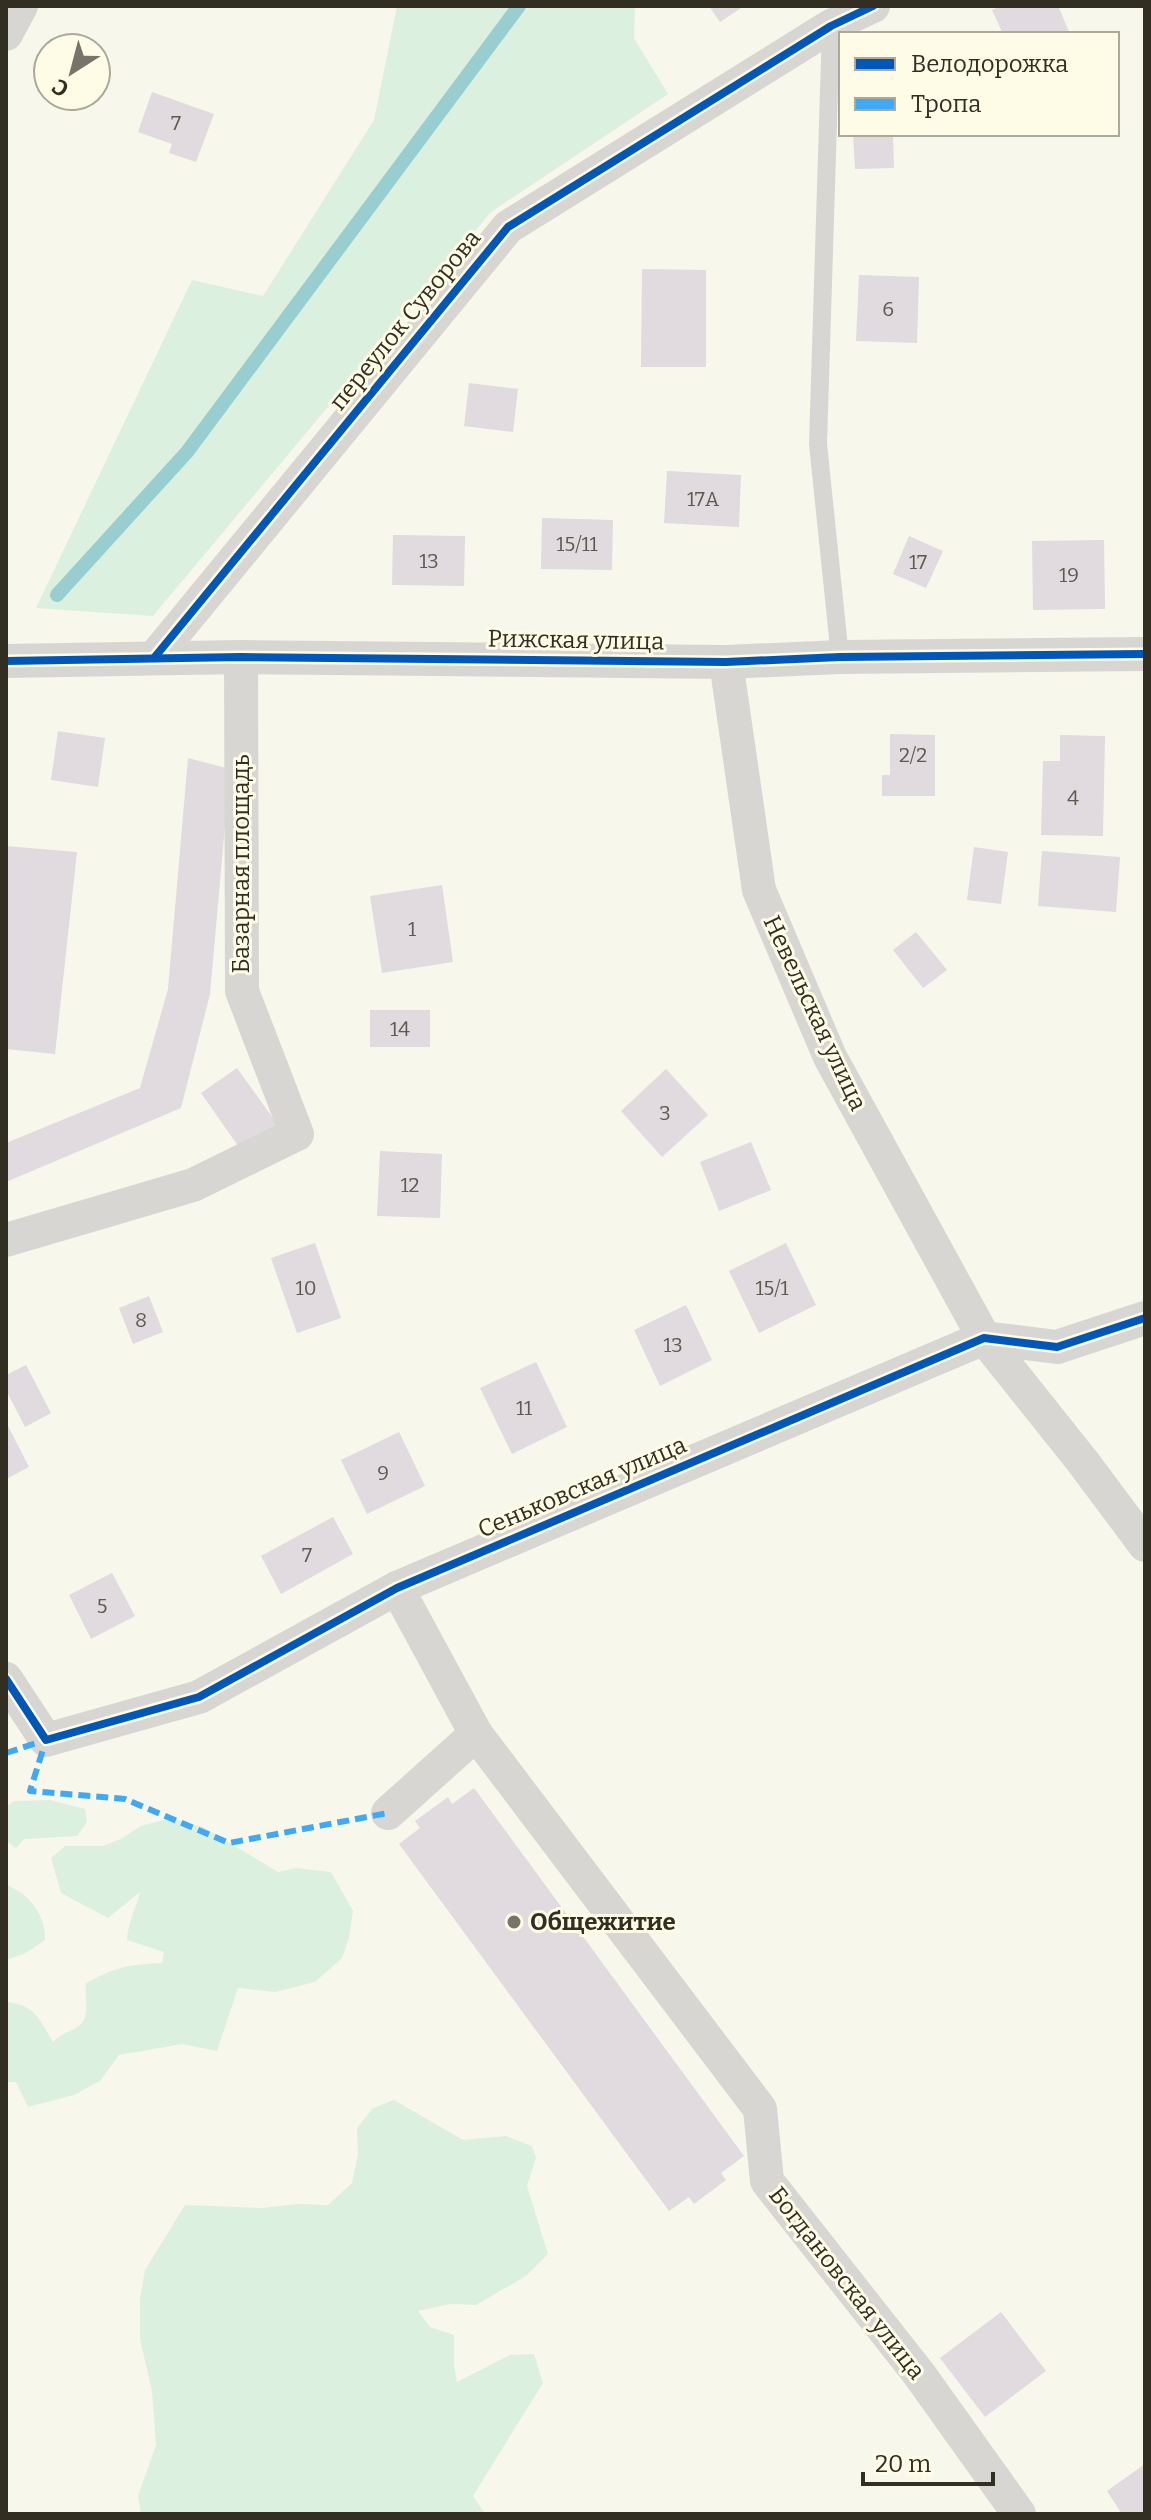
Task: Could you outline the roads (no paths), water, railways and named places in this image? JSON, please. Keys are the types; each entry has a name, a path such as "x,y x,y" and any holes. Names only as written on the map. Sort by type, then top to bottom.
{"street":[{"path":"6,34 21,6"},
{"name":"переулок Суворова","path":"154,658 508,227 831,26 873,6"},
{"name":"Рижская улица","path":"6,661 241,657 726,662 840,657 1145,654"},
{"name":"Базарная площадь","path":"6,1240 193,1185 297,1134 242,991 241,657"},
{"name":"Невельская улица","path":"726,662 759,890 830,1057 984,1338 1145,1545"},
{"path":"984,1338 1057,1347 1145,1318"},
{"name":"Сеньковская улица","path":"6,1679 46,1740 199,1697 397,1588 984,1338"},
{"name":"Богдановская улица","path":"397,1588 476,1734 760,2109 767,2181 919,2374 1019,2514"},
{"path":"388,1813 476,1734"}],"lane":[{"path":"831,26 818,444 840,657"}],"waterway":[{"path":"57,595 187,452 519,6"}],"place":[{"name":"Общежитие","path":"514,1922"}]}
